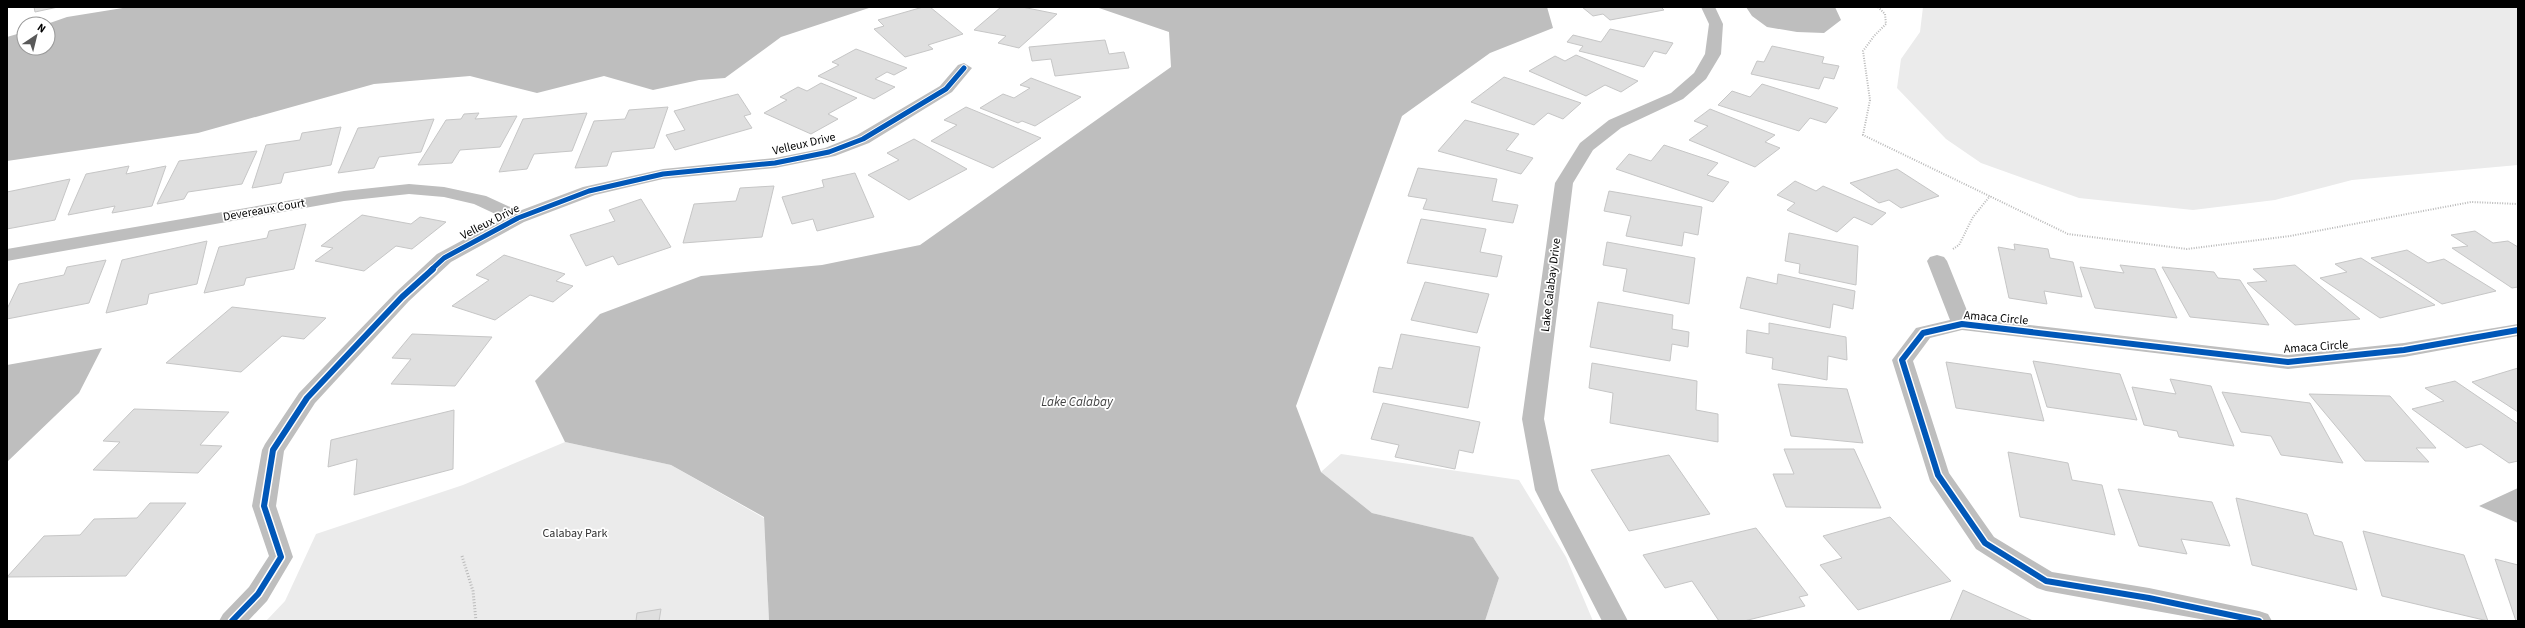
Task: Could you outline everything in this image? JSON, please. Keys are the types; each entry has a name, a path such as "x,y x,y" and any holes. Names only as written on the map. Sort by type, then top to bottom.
{"street":[{"name":"Lake Calabay Drive","path":"1615,621 1547,490 1533,420 1564,183 1586,148 1615,124 1677,96 1700,76 1713,54 1716,24 1708,7"},
{"name":"Velleux Drive","path":"232,621 258,594 282,557 264,506 273,450 307,398 402,297 444,258 518,218 589,191 663,174 775,163 829,152 863,139 946,89 964,68"},
{"name":"Devereaux Court","path":"7,255 344,196 410,189 444,192 480,200 518,218"},
{"path":"1937,261 1962,324"},
{"name":"Amaca Circle","path":"2259,621 2149,598 2046,581 1985,543 1938,475 1902,360 1923,333 1962,324 2288,362 2404,350 2518,330"}],"path":[{"path":"1878,7 1885,14 1886,24 1870,38 1862,50 1861,59 1870,94 1863,135 2068,234 2187,249 2290,236 2471,202 2518,204"},
{"path":"1937,261 1959,245 1973,217 1990,196"},
{"path":"462,556 474,592 476,621"}],"green space":[{"path":"1923,7 2518,7 2518,165 2352,180 2275,200 2193,210 2079,198 1981,163 1946,139 1897,88 1901,59 1920,32"},
{"name":"Calabay Park","path":"565,442 671,465 764,518 769,621 266,621 285,601 316,534 463,485"},
{"path":"1341,454 1519,480 1566,557 1593,621 1485,621 1499,578 1473,537 1372,513 1321,472"}],"water":[{"path":"129,7 872,7 781,37 725,78 699,80 653,90 604,76 537,93 470,76 374,84 198,133 7,161 7,37 16,34 16,56 56,56 56,21 67,17"},
{"name":"Lake Calabay","path":"1096,7 1547,7 1553,28 1490,53 1402,116 1296,406 1321,472 1372,513 1473,537 1499,578 1485,621 769,621 764,517 671,465 565,442 535,381 600,314 701,276 822,265 920,245 1171,67 1169,32"},
{"path":"1746,7 1835,7 1841,20 1824,33 1797,32 1767,27 1752,16"},
{"path":"102,348 79,393 7,462 7,365"},
{"path":"2518,488 2518,523 2479,506"}],"building":[{"path":"34,7 58,7 35,12"},
{"path":"923,7 930,7 963,34 928,45 933,49 905,57 874,29 884,26 878,20"},
{"path":"1001,7 1022,7 1057,14 1019,48 998,43 1006,36 974,30"},
{"path":"1582,7 1661,7 1664,10 1610,20 1603,14 1593,16"},
{"path":"1610,29 1673,43 1666,54 1654,51 1644,67 1579,51 1583,46 1567,42 1573,35 1601,42"},
{"path":"1105,40 1109,54 1124,52 1129,68 1055,76 1051,59 1032,61 1029,47"},
{"path":"1772,46 1824,57 1822,63 1839,66 1834,79 1824,77 1819,89 1751,74 1757,61 1764,62"},
{"path":"856,49 907,68 894,75 887,72 875,79 895,87 874,99 818,76 839,65 832,62"},
{"path":"1576,55 1638,81 1621,92 1605,85 1586,96 1529,71 1555,56 1565,61"},
{"path":"1504,77 1581,103 1563,119 1548,113 1534,125 1471,102"},
{"path":"1031,78 1081,97 1035,126 1022,121 1018,123 980,108 1003,94 1014,98 1030,88 1020,85"},
{"path":"821,83 857,98 828,114 838,119 811,134 764,113 787,100 780,97 798,87 807,91"},
{"path":"1762,84 1838,108 1826,123 1810,118 1799,131 1718,105 1732,91 1750,97"},
{"path":"738,94 751,114 744,116 752,128 675,150 666,135 685,130 674,111"},
{"path":"668,107 654,148 612,152 607,166 575,168 594,121 625,119 629,110"},
{"path":"966,107 1041,138 993,168 931,141 957,125 944,120"},
{"path":"1710,109 1775,135 1765,142 1780,148 1755,167 1689,140 1708,126 1694,121"},
{"path":"479,113 475,119 517,116 500,147 460,150 452,163 418,165 446,120 461,119 464,114"},
{"path":"587,113 572,151 534,154 527,169 499,172 523,119"},
{"path":"434,119 421,152 379,157 374,168 338,173 358,128"},
{"path":"1465,120 1519,134 1506,150 1533,158 1521,174 1438,151"},
{"path":"341,127 331,165 284,173 281,183 252,188 266,145 300,140 302,133"},
{"path":"914,139 967,169 909,200 868,175 899,160 887,153"},
{"path":"1664,145 1718,163 1707,175 1729,182 1713,202 1616,169 1629,154 1651,161"},
{"path":"257,151 242,184 188,192 184,199 157,204 179,161"},
{"path":"129,166 126,174 166,166 152,206 112,213 115,206 68,215 86,174"},
{"path":"1418,168 1497,179 1492,201 1518,205 1513,223 1423,209 1427,199 1408,196"},
{"path":"1897,169 1939,196 1901,208 1889,200 1879,203 1850,183"},
{"path":"855,173 874,217 817,231 813,219 792,224 782,197 824,187 822,180"},
{"path":"70,179 55,220 7,229 7,192"},
{"path":"1795,181 1816,191 1823,186 1886,213 1872,225 1854,217 1837,232 1787,210 1795,203 1777,195"},
{"path":"774,186 762,237 683,243 694,204 736,201 740,188"},
{"path":"1609,191 1702,207 1698,235 1684,232 1682,246 1626,236 1631,216 1604,211"},
{"path":"641,199 671,247 618,265 613,256 586,266 570,235 615,221 609,210"},
{"path":"362,215 411,224 420,217 446,222 412,249 396,246 364,271 315,261 333,248 321,246"},
{"path":"1421,219 1486,229 1480,252 1502,256 1497,277 1407,263"},
{"path":"306,224 294,269 246,278 244,285 204,293 219,247 267,238 269,231"},
{"path":"2475,231 2493,243 2508,241 2518,247 2518,287 2512,288 2452,248 2468,246 2451,235"},
{"path":"1789,233 1858,246 1856,285 1799,273 1800,264 1785,261"},
{"path":"207,241 197,284 149,294 147,304 106,313 122,260"},
{"path":"1607,242 1695,258 1689,304 1623,291 1627,269 1603,265"},
{"path":"2014,244 2048,249 2050,258 2073,262 2082,297 2044,291 2047,304 2009,298 1998,247 2015,250"},
{"path":"2407,250 2428,263 2444,259 2496,291 2442,304 2371,258"},
{"path":"504,255 565,274 556,281 573,286 553,302 530,295 495,320 452,306 489,280 476,275"},
{"path":"2361,258 2435,305 2380,318 2320,278 2347,272 2335,264"},
{"path":"106,260 89,303 7,319 7,309 19,284 64,275 67,267"},
{"path":"2120,265 2155,269 2177,318 2095,308 2080,267 2124,273"},
{"path":"2295,265 2360,319 2295,325 2247,283 2267,281 2253,269"},
{"path":"2162,267 2214,272 2218,278 2240,280 2269,325 2190,317"},
{"path":"1778,274 1855,291 1853,309 1833,304 1830,328 1740,308 1747,277 1777,284"},
{"path":"1425,282 1489,294 1477,333 1411,320"},
{"path":"1598,302 1673,315 1672,329 1689,332 1688,347 1672,344 1670,361 1590,347"},
{"path":"232,307 326,318 304,339 282,336 241,372 166,363"},
{"path":"1769,323 1846,337 1847,360 1828,356 1827,380 1772,369 1773,358 1746,353 1747,330 1769,334"},
{"path":"412,334 492,337 455,386 391,384 411,359 392,358"},
{"path":"1401,334 1480,347 1468,408 1373,392 1379,367 1392,369"},
{"path":"2033,361 2120,374 2137,420 2047,407"},
{"path":"1946,362 2031,374 2044,421 1956,408"},
{"path":"1592,363 1697,381 1696,410 1718,414 1718,442 1610,423 1613,393 1589,388"},
{"path":"2518,368 2518,412 2472,382"},
{"path":"2170,379 2211,386 2234,446 2179,437 2177,431 2144,425 2132,387 2176,394"},
{"path":"2455,381 2518,424 2518,461 2509,463 2481,444 2466,448 2412,409 2444,401 2425,388"},
{"path":"1778,384 1847,389 1863,443 1791,436"},
{"path":"2222,392 2310,403 2343,463 2281,455 2271,436 2241,432"},
{"path":"2309,394 2390,396 2436,448 2416,448 2429,462 2365,461"},
{"path":"1383,403 1480,422 1473,453 1459,450 1455,469 1395,457 1399,445 1371,439"},
{"path":"134,409 229,412 200,445 222,446 198,473 93,470 120,442 103,441"},
{"path":"454,410 453,469 354,495 357,459 328,467 331,440"},
{"path":"1784,449 1854,449 1881,508 1786,507 1773,474 1794,474"},
{"path":"2008,452 2068,463 2072,480 2102,485 2115,535 2020,517"},
{"path":"1669,455 1710,514 1629,531 1591,470"},
{"path":"2118,489 2212,502 2230,546 2181,539 2187,554 2139,546"},
{"path":"2236,498 2307,514 2314,535 2342,542 2357,590 2252,565"},
{"path":"150,503 186,503 126,576 7,577 44,536 80,535 94,519 137,518"},
{"path":"1890,517 1951,581 1858,610 1820,565 1842,558 1823,536"},
{"path":"1756,528 1808,595 1799,597 1805,606 1744,621 1719,621 1692,581 1665,588 1643,555"},
{"path":"2363,531 2464,555 2488,621 2382,596"},
{"path":"2495,559 2518,565 2518,621 2516,621"},
{"path":"1963,590 2033,621 1950,621"},
{"path":"661,609 659,621 636,621 637,613"}],"cycle path":[{"path":"232,621 258,594 281,557 264,506 273,450 307,398 402,297 444,258 518,218 589,191 663,174 775,163 829,152 863,139 946,89 964,68"},
{"path":"2259,621 2149,598 2046,581 1985,543 1938,475 1902,360 1923,333 1962,324 2288,362 2404,350 2518,330"}]}
